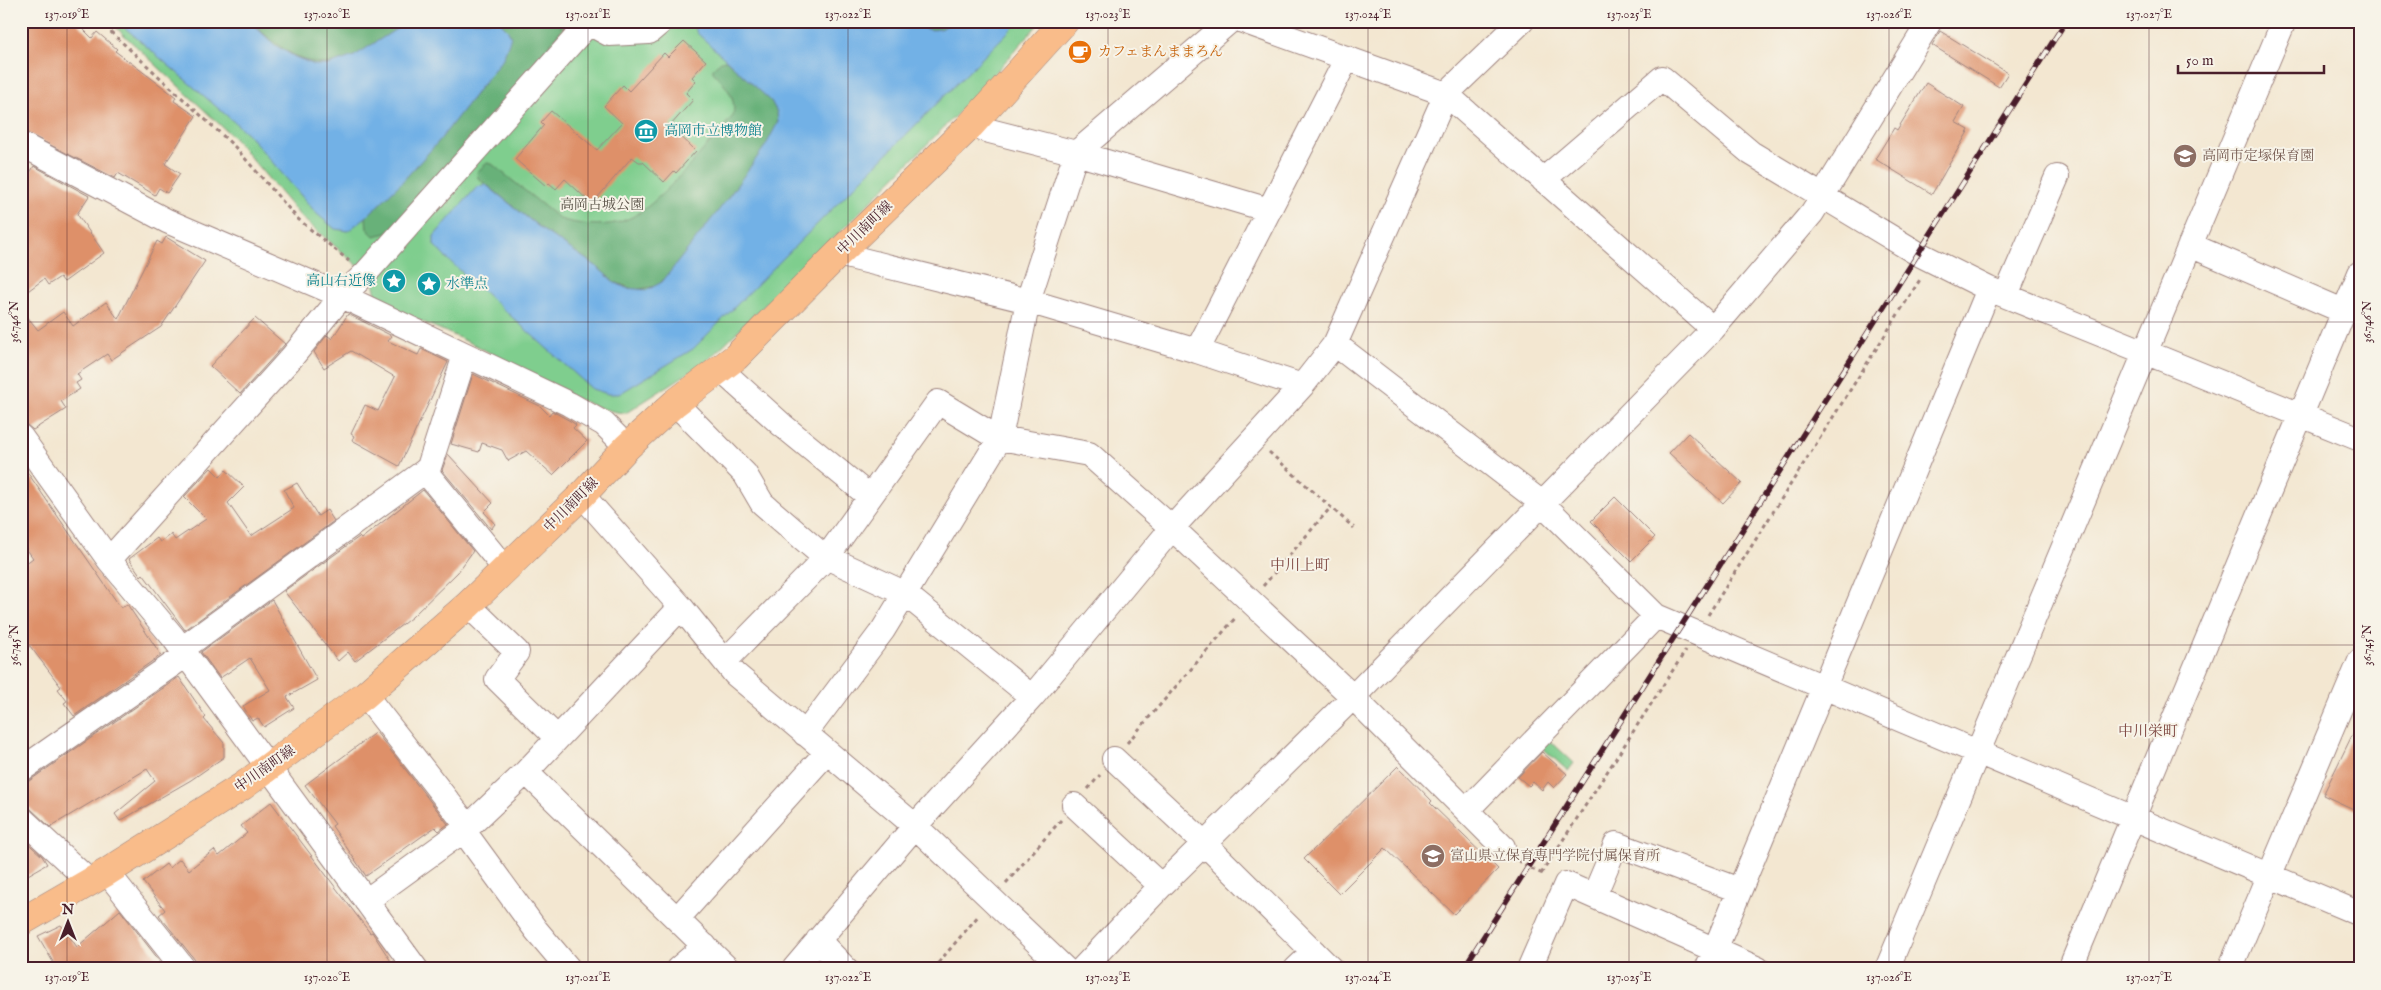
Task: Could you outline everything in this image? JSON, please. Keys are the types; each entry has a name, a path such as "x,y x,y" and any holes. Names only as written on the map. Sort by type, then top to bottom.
{"main road":[{"name":"中川南町線","path":"21,922 243,786 365,695 506,570 582,495 627,447 675,403 736,358 838,254 970,126 1065,21"}],"street":[{"path":"109,560 292,357 342,296 365,274 586,23 609,34 649,32 662,21"},
{"path":"805,734 883,630 1000,438 1028,302 1076,153 1230,21"},
{"path":"1243,21 1446,94 1712,329"},
{"path":"794,969 915,826 1032,697 1172,528 1302,386 1335,344 1446,94 1522,21"},
{"path":"1082,969 1161,886 1353,697 1712,329 1812,213 1930,21"},
{"path":"1887,969 2284,21"},
{"path":"1197,351 1347,58"},
{"path":"1543,180 1662,78 1751,153 1932,261 1997,292 2146,354 2300,413 2360,439"},
{"path":"970,126 1076,153 1269,210"},
{"path":"21,144 167,221 342,296 602,422 627,447"},
{"path":"1711,960 1823,687 1997,292 2057,177"},
{"path":"2190,245 2344,311"},
{"path":"838,254 1028,302 1197,351 1302,386"},
{"path":"2070,969 2300,413 2360,273"},
{"path":"1335,344 1542,503 1656,616 1978,754 2360,914"},
{"path":"21,770 184,652 425,471 429,467 465,355"},
{"path":"720,369 782,425 869,496"},
{"path":"724,661 827,557 938,402 990,434 1000,438 1089,454 1251,600 1353,697 1503,847"},
{"path":"675,403 745,474 762,503 827,557 904,593 1032,697"},
{"path":"21,437 109,560 184,652 416,969"},
{"path":"425,471 506,570"},
{"path":"582,495 681,608 735,674 915,826 1065,969"},
{"path":"468,605 517,652 496,679 556,738"},
{"path":"366,901 466,828 526,772 556,738 681,608"},
{"path":"1467,810 1656,616"},
{"path":"2230,969 2360,661"},
{"path":"365,695 466,828 536,930 569,969"},
{"path":"677,919 827,752"},
{"path":"1114,759 1204,843 1331,969"},
{"path":"526,772 728,969"},
{"path":"1074,805 1161,886"},
{"path":"21,818 98,876 184,969"},
{"path":"1594,896 1616,844 1739,890"},
{"path":"1529,969 1566,884 1594,896 1711,960 1758,969"},
{"path":"818,940 846,969"},
{"path":"678,969 704,946"},
{"path":"1296,969 1314,952"}],"path":[{"path":"99,21 235,147 298,219 365,274"},
{"path":"1541,874 1932,261"},
{"path":"1254,439 1354,528"},
{"path":"933,969 1331,507"},
{"path":"1503,847 1528,867 1566,884"}],"green space":[{"name":"高岡古城公園","path":"109,21 1041,21 973,98 837,235 707,361 626,413 611,411 573,397 477,346 378,303 372,278 301,217 233,137"},
{"path":"249,21 409,21 363,51 345,60 328,64 311,62 293,55"},
{"path":"499,21 562,22 561,30 503,103 387,233 374,236 367,229 366,217 415,168 485,82 502,23"},
{"path":"908,21 952,21 942,28 931,30 919,27"},
{"path":"726,60 768,97 777,112 778,123 760,155 723,207 657,286 635,290 614,282 596,266 544,231 478,178 477,172 487,163 492,164 560,219 596,225 624,221 657,199 733,116 732,97 713,72 713,68 721,61"},
{"path":"1544,735 1574,763 1568,771 1536,742"}],"water":[{"path":"117,21 249,21 275,45 295,57 315,65 328,65 354,56 409,21 499,21 508,30 511,37 503,58 439,141 401,183 366,217 348,231 335,229 317,214 248,134"},
{"path":"692,21 908,21 925,29 936,30 952,21 1019,21 693,349 619,394 608,394 592,389 444,256 434,245 434,236 476,188 485,184 544,231 596,266 614,282 626,288 647,290 662,282 722,206 766,145 778,122 777,112 771,101 697,33"}],"building":[{"path":"21,21 75,21 92,38 97,32 117,49 115,51 176,97 174,101 196,116 165,164 180,174 167,193 159,188 155,195 118,173 115,178 21,130"},
{"path":"1940,31 2008,73 1999,87 1932,45"},
{"path":"684,41 706,61 692,77 696,81 686,93 693,100 670,126 696,151 676,173 674,171 664,182 643,162 639,162 632,157 592,204 565,179 556,189 549,183 546,186 515,159 544,125 541,122 551,111 597,150 622,123 604,106 623,85 629,91 664,53 668,57"},
{"path":"1926,83 1964,107 1955,122 1969,130 1932,194 1875,159 1894,128 1897,130"},
{"path":"34,166 89,196 77,214 104,253 64,282 60,277 48,285 44,279 21,296 21,188"},
{"path":"166,237 205,261 161,327 111,360 107,354 77,374 81,380 76,383 80,389 61,401 66,409 33,430 27,425 21,424 21,309 38,330 63,312 73,326 106,302 118,319 157,241 162,244"},
{"path":"348,314 392,336 388,341 418,355 421,349 448,362 399,466 352,440 354,436 351,434 365,405 378,411 395,377 351,351 324,368 314,352 327,335 332,339"},
{"path":"255,318 285,344 240,394 210,366"},
{"path":"473,374 540,406 549,415 552,411 572,422 576,425 573,428 587,441 553,475 526,451 508,461 502,450 482,443 479,452 451,444"},
{"path":"1688,433 1742,483 1723,503 1669,453"},
{"path":"448,454 493,503 484,512 495,524 491,529 442,470"},
{"path":"21,463 121,608 127,604 161,655 74,716 64,703 67,701 58,689 61,687 30,646 21,652 21,567 33,558 21,541"},
{"path":"211,468 220,477 226,470 244,487 228,503 251,536 294,508 284,490 297,483 318,516 327,510 334,521 185,630 143,574 141,576 129,559 157,538 160,542 171,534 175,540 206,519 184,497"},
{"path":"423,490 473,551 458,572 412,617 355,661 348,652 338,661 284,591 359,537 361,539"},
{"path":"1615,497 1655,537 1631,561 1591,521"},
{"path":"272,600 317,680 287,697 294,708 264,727 258,718 252,721 243,706 270,690 250,658 220,678 201,652"},
{"path":"179,677 206,717 204,719 224,743 224,757 191,780 120,821 115,814 155,781 147,769 50,827 30,808 21,805 21,784 29,781"},
{"path":"2360,719 2360,812 2323,795"},
{"path":"376,732 448,824 439,831 435,827 366,876 332,826 335,824 305,785"},
{"path":"1542,752 1567,774 1554,788 1548,782 1542,790 1533,782 1529,786 1518,777"},
{"path":"1398,766 1432,801 1430,803 1498,869 1454,914 1385,848 1339,894 1304,859"},
{"path":"271,802 370,933 372,932 396,969 197,969 195,960 159,915 165,910 143,882 166,864 169,868 180,859 189,870 214,850 219,856 247,833 241,826"},
{"path":"21,837 42,856 47,864 21,879"},
{"path":"120,910 166,969 57,969 38,936 61,925 77,947"}],"railway":[{"path":"1463,969 2066,21"}],"place":[{"name":"カフェまんままろん","path":"1080,52"},
{"name":"高岡市立博物館","path":"646,131"},
{"name":"高岡市定塚保育園","path":"2185,156"},
{"name":"高山右近像","path":"394,281"},
{"name":"水準点","path":"429,284"},
{"name":"富山県立保育専門学院付属保育所","path":"1433,856"}],"district":[{"name":"中川上町","path":"1300,565"},
{"name":"中川栄町","path":"2148,731"}]}
